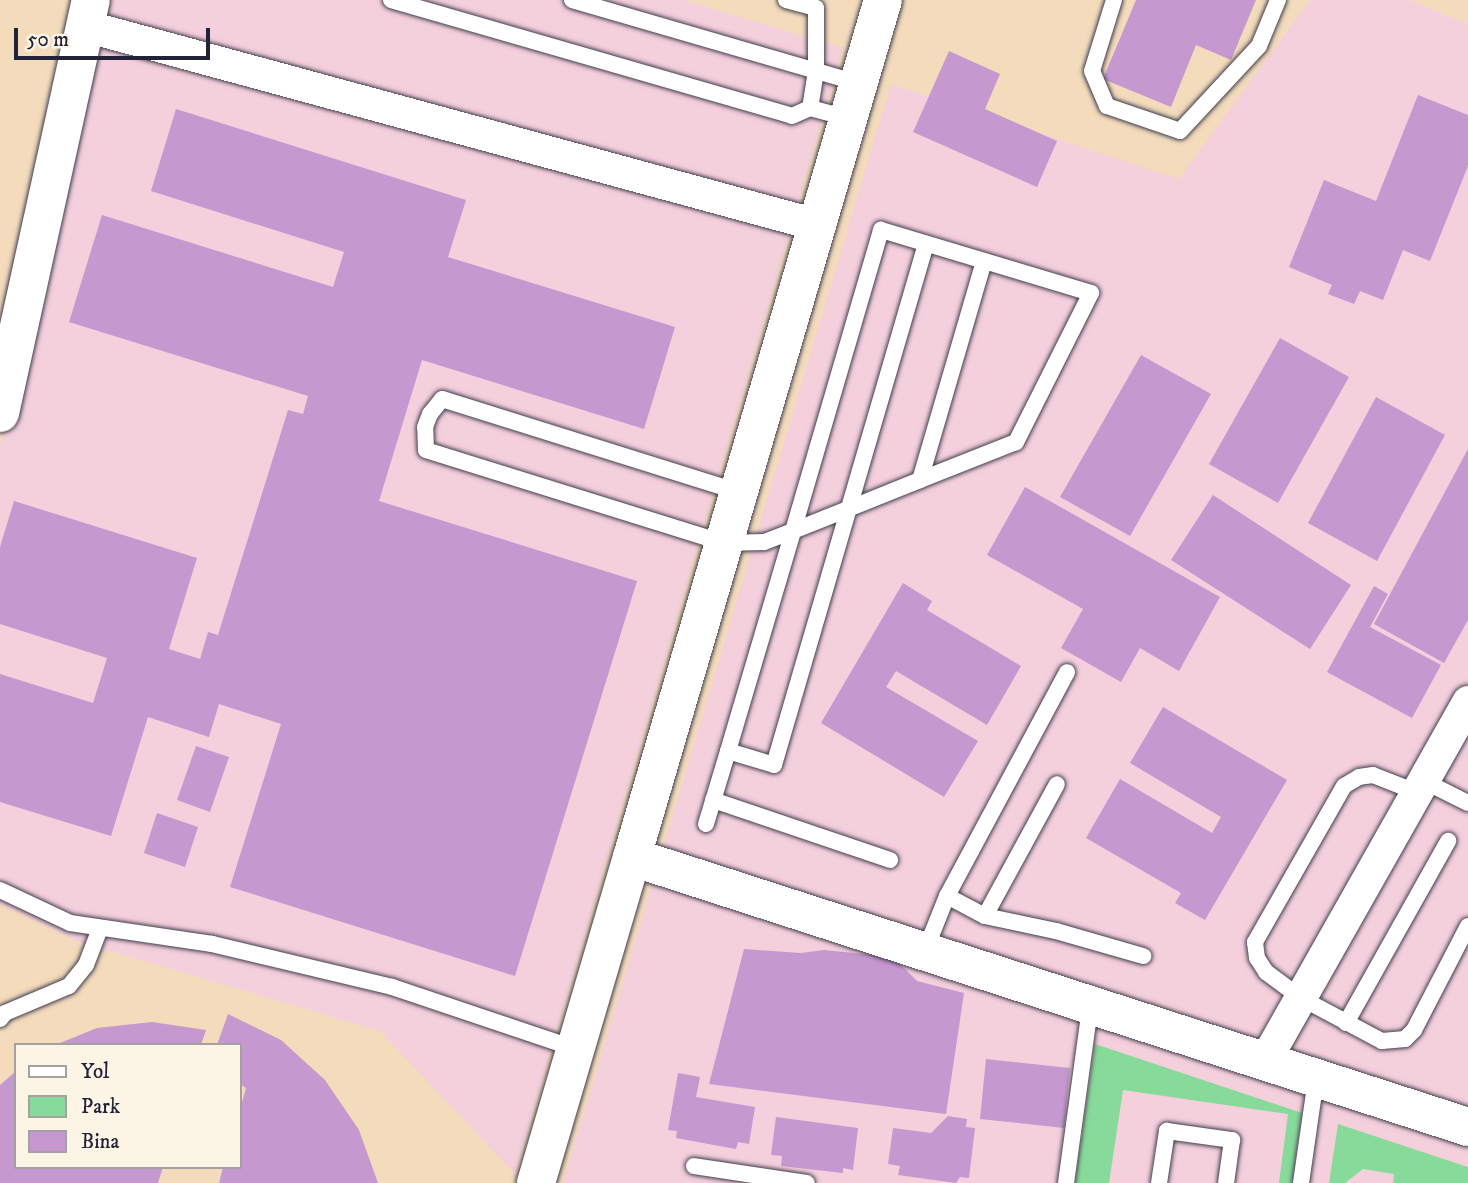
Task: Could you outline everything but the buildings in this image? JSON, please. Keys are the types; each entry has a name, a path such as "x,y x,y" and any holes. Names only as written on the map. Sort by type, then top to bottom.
{"street":[{"path":"536,1183 883,0"},
{"path":"2,403 88,13 817,225"},
{"path":"0,303 50,190"},
{"path":"1264,1063 1468,703"},
{"path":"632,857 1468,1127"}],"lane":[{"path":"391,0 792,116 810,108 852,100"},
{"path":"572,0 816,71 852,100"},
{"path":"786,0 816,8 816,71 810,108"},
{"path":"1114,0 1092,71 1107,106 1180,131 1259,46 1278,0"},
{"path":"706,824 793,531 881,230 1091,293 1016,442 793,531 764,542 724,543 426,450 427,422 442,400 738,492"},
{"path":"728,751 774,765 926,244"},
{"path":"920,480 984,261"},
{"path":"924,953 947,896 1067,672"},
{"path":"1468,803 1419,786 1373,775 1359,778 1344,786 1255,942 1257,958 1266,972 1301,998 1382,1041 1405,1039 1414,1030 1468,926"},
{"path":"985,916 1056,784"},
{"path":"713,800 890,860"},
{"path":"1346,1023 1448,841"},
{"path":"0,890 70,923 212,944 392,987 576,1049"},
{"path":"947,896 985,916 1056,931 1143,956"},
{"path":"0,1019 5,1013 69,986 86,965 100,928"},
{"path":"1066,1183 1090,1007"},
{"path":"1301,1183 1315,1079"},
{"path":"1159,1183 1167,1131 1232,1140 1226,1183"},
{"path":"694,1166 807,1183"}],"shaded area":[{"path":"113,0 683,0 843,48 515,1174 380,1031 77,941 0,904 0,446"},
{"path":"1310,0 1409,0 1468,24 1468,1183 563,1183 891,84 1179,179"}],"green space":[{"path":"1095,1044 1302,1113 1292,1183 1279,1183 1288,1114 1123,1090 1109,1183 1075,1183"},
{"path":"1338,1124 1468,1167 1468,1183 1393,1183 1394,1174 1363,1169 1345,1183 1329,1183"}]}
